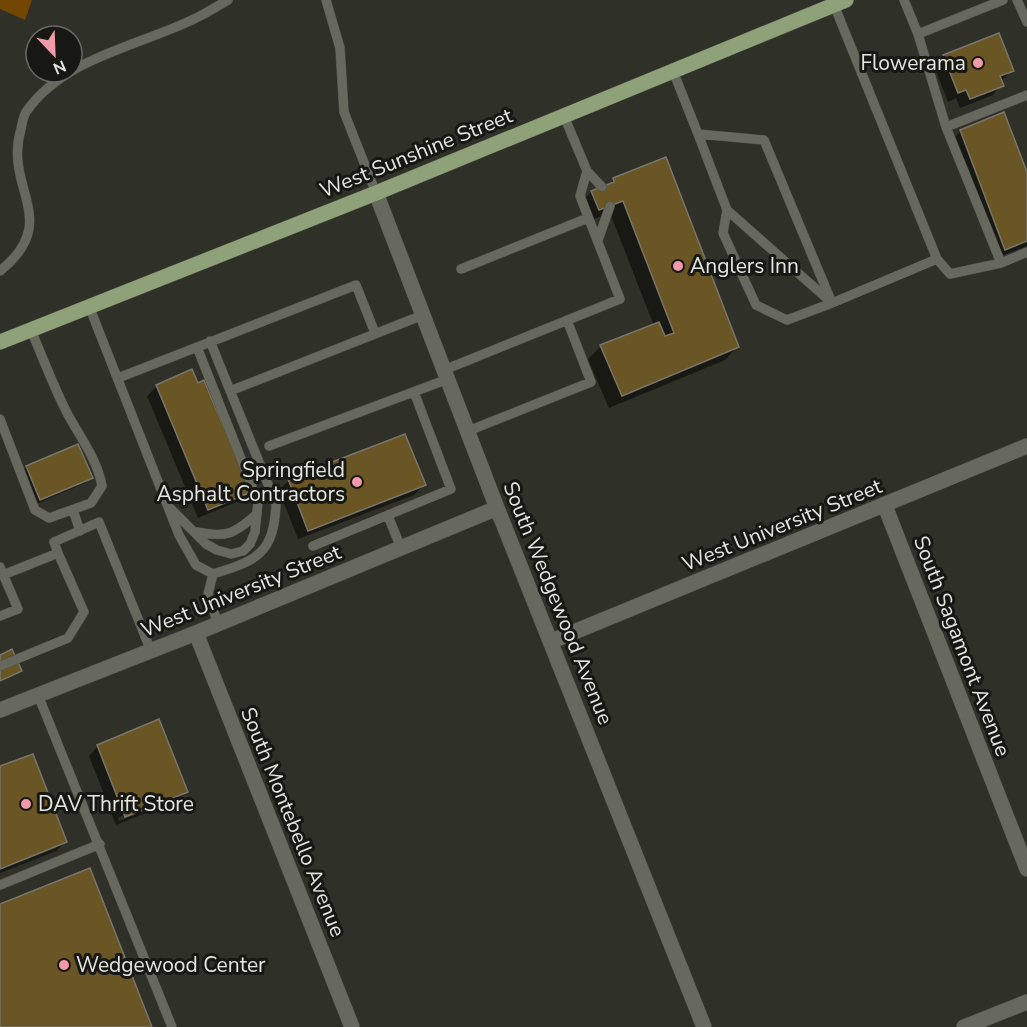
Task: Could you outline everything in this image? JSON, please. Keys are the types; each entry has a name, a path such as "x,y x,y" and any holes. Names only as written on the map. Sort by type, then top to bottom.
{"main road":[{"name":"West Sunshine Street","path":"0,342 376,193 840,2"}],"street":[{"name":"South Wedgewood Avenue","path":"376,193 497,508 552,641 704,1027"},
{"name":"West University Street","path":"552,641 1027,446"},
{"name":"South Sagamont Avenue","path":"885,506 1027,869"},
{"name":"West University Street","path":"0,710 196,633 497,508"},
{"name":"South Montebello Avenue","path":"196,633 352,1027"},
{"path":"964,1027 1027,1002"}],"lane":[{"path":"0,271 24,247 32,222 20,178 15,147 26,113 59,79 108,53 196,18 228,0"},
{"path":"326,0 340,48 344,112 376,193"},
{"path":"904,0 918,34 946,127 1001,263"},
{"path":"918,34 1003,0"},
{"path":"1017,0 1027,22"},
{"path":"840,2 937,259 950,274 1001,263 1027,252"},
{"path":"673,71 727,210 832,303"},
{"path":"946,127 1027,95"},
{"path":"564,116 587,171 602,187"},
{"path":"699,134 764,140 832,303"},
{"path":"269,446 414,392 446,374 620,299 580,196 587,171"},
{"path":"598,240 610,206"},
{"path":"727,210 723,232 756,305 787,320 937,259"},
{"path":"461,269 588,218"},
{"path":"118,378 356,285 375,333"},
{"path":"90,306 178,535 196,565 213,574 251,561 264,548 275,530 276,504 210,341"},
{"path":"230,391 423,315"},
{"path":"468,431 591,382 567,320"},
{"path":"0,419 35,510 49,518 91,503 97,496 102,486 100,474 84,439 67,412 31,330"},
{"path":"167,506 197,532 206,544 217,550 231,554 243,550 250,544 258,502 196,347"},
{"path":"314,546 452,489 414,392"},
{"path":"73,510 80,531"},
{"path":"197,532 224,536 233,534 257,514"},
{"path":"388,516 401,548"},
{"path":"0,666 68,638 84,612 54,542 99,522 151,651"},
{"path":"0,616 18,609 1,571 58,553"},
{"path":"213,574 208,594 218,624"},
{"path":"38,695 172,1027"},
{"path":"0,885 100,844"}],"shaded area":[{"path":"0,0 32,0 25,20 0,9"}],"building":[{"name":"Flowerama","path":"999,33 1014,71 1000,76 1004,86 970,99 966,90 958,93 943,55"},
{"path":"1004,112 1027,172 1027,241 1005,250 960,130"},
{"name":"Anglers Inn","path":"666,157 739,347 622,396 600,345 659,322 665,336 674,333 623,201 599,210 591,191 614,182 613,178"},
{"path":"192,369 198,383 204,380 251,492 208,510 156,385"},
{"name":"Springfield Asphalt Contractors","path":"405,434 426,485 308,531 288,479"},
{"path":"78,444 93,478 40,500 26,466"},
{"path":"12,649 22,671 0,681 0,655"},
{"path":"159,719 188,792 125,817 97,745"},
{"name":"DAV Thrift Store","path":"33,754 67,842 0,869 0,766"},
{"name":"Wedgewood Center","path":"90,868 152,1027 0,1027 0,904"}],"place":[{"name":"Flowerama","path":"978,63"},
{"name":"Anglers Inn","path":"678,266"},
{"name":"Springfield Asphalt Contractors","path":"357,482"},
{"name":"DAV Thrift Store","path":"26,804"},
{"name":"Wedgewood Center","path":"64,965"}]}
